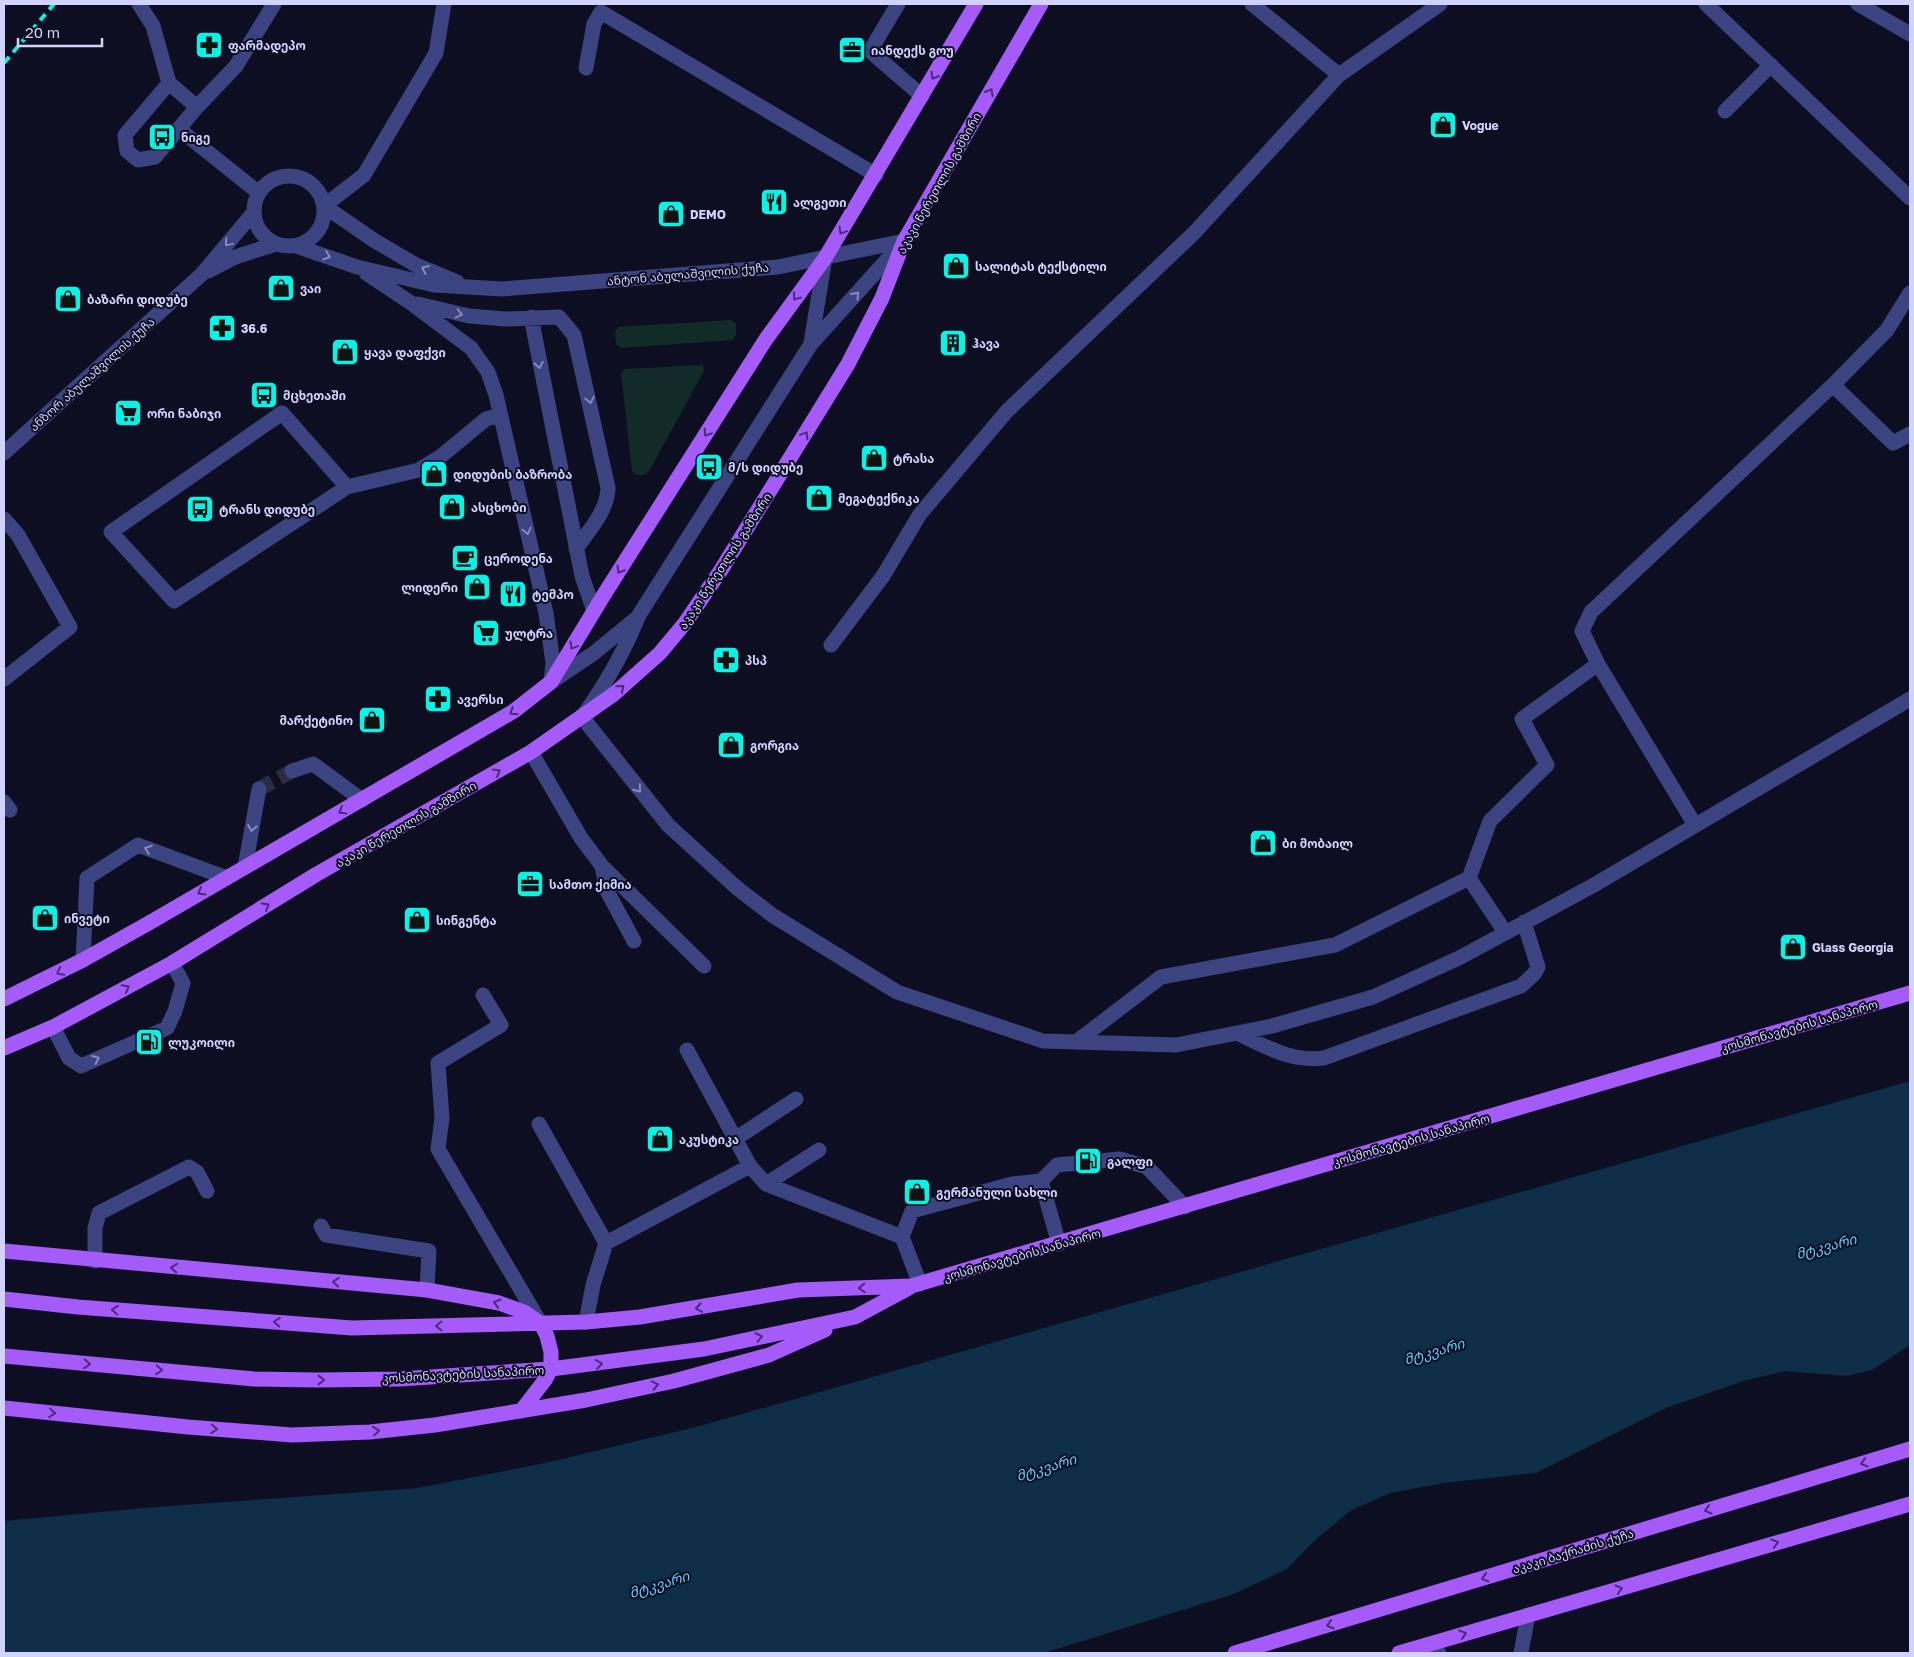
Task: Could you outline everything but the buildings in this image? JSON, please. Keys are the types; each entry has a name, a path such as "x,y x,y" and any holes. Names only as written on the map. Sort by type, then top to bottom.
{"main road":[{"path":"4,999 83,960 362,800 514,711 552,682 594,611 771,331 825,258 976,4"},
{"name":"აკაკი წერეთლის გამზირი","path":"4,1048 53,1027 172,963 317,874 531,752 628,683 660,653 685,623 716,578 848,364 882,298 904,241 1041,4"},
{"name":"კოსმონავტების სანაპირო","path":"4,1356 254,1379 317,1380 400,1379 551,1369 704,1349 855,1317 915,1285 1910,993"},
{"path":"4,1251 95,1261 427,1290 500,1303 524,1312 540,1324 547,1336 551,1352 551,1369 536,1394 521,1410"},
{"name":"კოსმონავტების სანაპირო","path":"4,1298 78,1307 352,1328 540,1324 640,1318 798,1290 915,1285"},
{"path":"4,1408 188,1428 292,1435 370,1432 435,1425 586,1400 665,1383 769,1355 855,1317"},
{"name":"აკაკი ბაქრაძის ქუჩა","path":"1236,1653 1910,1449"},
{"path":"1399,1653 1910,1504"}],"street":[{"path":"139,4 153,26 169,83 198,106"},
{"path":"169,83 126,135 127,151 138,160 155,157 198,106 236,66 274,4"},
{"path":"324,206 364,175 436,53 444,4"},
{"path":"898,4 870,51 922,96"},
{"path":"1252,4 1339,75"},
{"path":"831,645 883,576 920,514 1007,410 1194,233 1339,75 1440,4"},
{"path":"1706,4 1910,198"},
{"path":"1858,4 1910,34"},
{"path":"586,68 594,24 601,12 876,175"},
{"path":"1725,111 1771,66"},
{"path":"179,129 259,193"},
{"path":"282,177 296,177 309,182 319,193 324,206 323,220 318,232 308,241 296,246 276,244 265,236 257,225 254,212 259,193 269,183 282,177"},
{"name":"ანტონ აბულაშვილის ქუჩა","path":"324,206 375,241 416,265 470,288"},
{"name":"ანზორ აბულაშვილის ქუჩა","path":"4,453 202,274 254,212"},
{"path":"904,241 811,344 639,615 625,651 604,686 582,717 668,825 738,888 772,915 897,992 1042,1041 1176,1045 1272,1026 1373,997 1459,958 1594,885 1910,699"},
{"name":"ანტონ აბულაშვილის ქუჩა","path":"296,246 357,267 434,285 502,289 778,267 904,241"},
{"name":"ანზორ აბულაშვილის ქუჩა","path":"202,274 236,258 276,244"},
{"path":"811,344 825,258"},
{"name":"ანტონ აბულაშვილის ქუჩა","path":"357,267 411,303 471,348 480,358 488,372 500,416 548,628 553,663 552,682"},
{"path":"1695,825 1598,664 1582,631 1591,612 1833,385 1888,330 1910,293"},
{"path":"411,303 469,316 505,319 559,316 574,335 608,488 607,499 603,509 576,549"},
{"path":"530,317 576,549 582,576 594,611"},
{"path":"1833,385 1893,444 1910,434"},
{"path":"347,487 282,413 111,532 174,601 347,487 419,470 440,457 486,419 500,416"},
{"path":"4,519 18,536 70,627 4,679"},
{"path":"552,682 594,653 639,615"},
{"path":"1076,1042 1161,977 1335,945 1469,878 1490,821 1547,764 1522,720 1598,664"},
{"path":"531,752 581,838 602,866 704,966"},
{"path":"292,771 313,764 362,800"},
{"path":"245,867 259,789"},
{"path":"83,960 87,878 138,845 227,878"},
{"path":"602,866 607,891 634,941"},
{"path":"1469,878 1505,932"},
{"path":"1237,1033 1291,1058 1308,1060 1324,1058 1521,986 1534,974 1538,967 1524,922"},
{"path":"53,1027 69,1058 81,1066 167,1028 175,1011 183,983 172,963"},
{"path":"483,995 501,1025 438,1063 442,1118 438,1149 540,1324"},
{"path":"687,1050 750,1166 766,1184 902,1237"},
{"path":"735,1139 796,1099"},
{"path":"538,1124 606,1243"},
{"path":"766,1184 819,1150"},
{"path":"915,1285 902,1237 912,1211 1012,1184 1041,1181 1057,1164 1120,1160 1147,1167 1185,1207"},
{"path":"586,1322 593,1285 606,1243 750,1166"},
{"path":"95,1261 95,1228 99,1213 189,1167 196,1172 207,1191"},
{"path":"1041,1181 1059,1244"},
{"path":"321,1226 326,1235 429,1251 427,1290"},
{"path":"1522,1653 1528,1615"},
{"path":"1424,1646 1439,1653"}],"green space":[{"path":"731,320 736,324 736,335 732,340 621,348 616,344 615,331 619,327"},
{"path":"703,365 704,371 649,471 644,475 636,475 632,471 621,373 625,369"}],"water":[{"name":"მტკვარი","path":"1910,1081 1910,1345 1872,1370 1846,1376 1785,1371 1743,1381 1666,1408 1536,1473 1444,1483 1390,1493 1350,1511 1314,1541 1287,1569 1234,1594 1044,1653 4,1653 4,1521 143,1508 418,1488 545,1463 700,1426"}],"tunnel":[{"path":"259,789 292,771"}],"railway":[{"path":"4,63 54,4"}],"place":[{"name":"ფარმადეპო","path":"209,45"},
{"name":"იანდექს გოუ","path":"852,50"},
{"name":"Vogue","path":"1443,125"},
{"name":"ნიგე","path":"162,137"},
{"name":"ალგეთი","path":"774,202"},
{"name":"DEMO","path":"671,214"},
{"name":"სალიტას ტექსტილი","path":"956,266"},
{"name":"ვაი","path":"281,288"},
{"name":"ბაზარი დიდუბე","path":"68,299"},
{"name":"36.6","path":"222,328"},
{"name":"ჰავა","path":"953,343"},
{"name":"ყავა დაფქვი","path":"345,352"},
{"name":"მცხეთაში","path":"264,395"},
{"name":"ორი ნაბიჯი","path":"128,413"},
{"name":"ტრასა","path":"874,458"},
{"name":"მ/ს დიდუბე","path":"709,467"},
{"name":"დიდუბის ბაზრობა","path":"434,474"},
{"name":"მეგატექნიკა","path":"819,498"},
{"name":"ასცხობი","path":"452,507"},
{"name":"ტრანს დიდუბე","path":"200,509"},
{"name":"ცეროდენა","path":"465,558"},
{"name":"ლიდერი","path":"477,587"},
{"name":"ტემპო","path":"513,594"},
{"name":"ულტრა","path":"486,633"},
{"name":"პსპ","path":"726,660"},
{"name":"ავერსი","path":"438,699"},
{"name":"მარქეტინო","path":"372,720"},
{"name":"გორგია","path":"731,745"},
{"name":"ბი მობაილ","path":"1263,843"},
{"name":"სამთო ქიმია","path":"530,884"},
{"name":"ინვეტი","path":"45,918"},
{"name":"სინგენტა","path":"417,920"},
{"name":"Glass Georgia","path":"1793,947"},
{"name":"ლუკოილი","path":"149,1042"},
{"name":"აკუსტიკა","path":"660,1139"},
{"name":"გალფი","path":"1088,1161"},
{"name":"გერმანული სახლი","path":"917,1192"}]}
